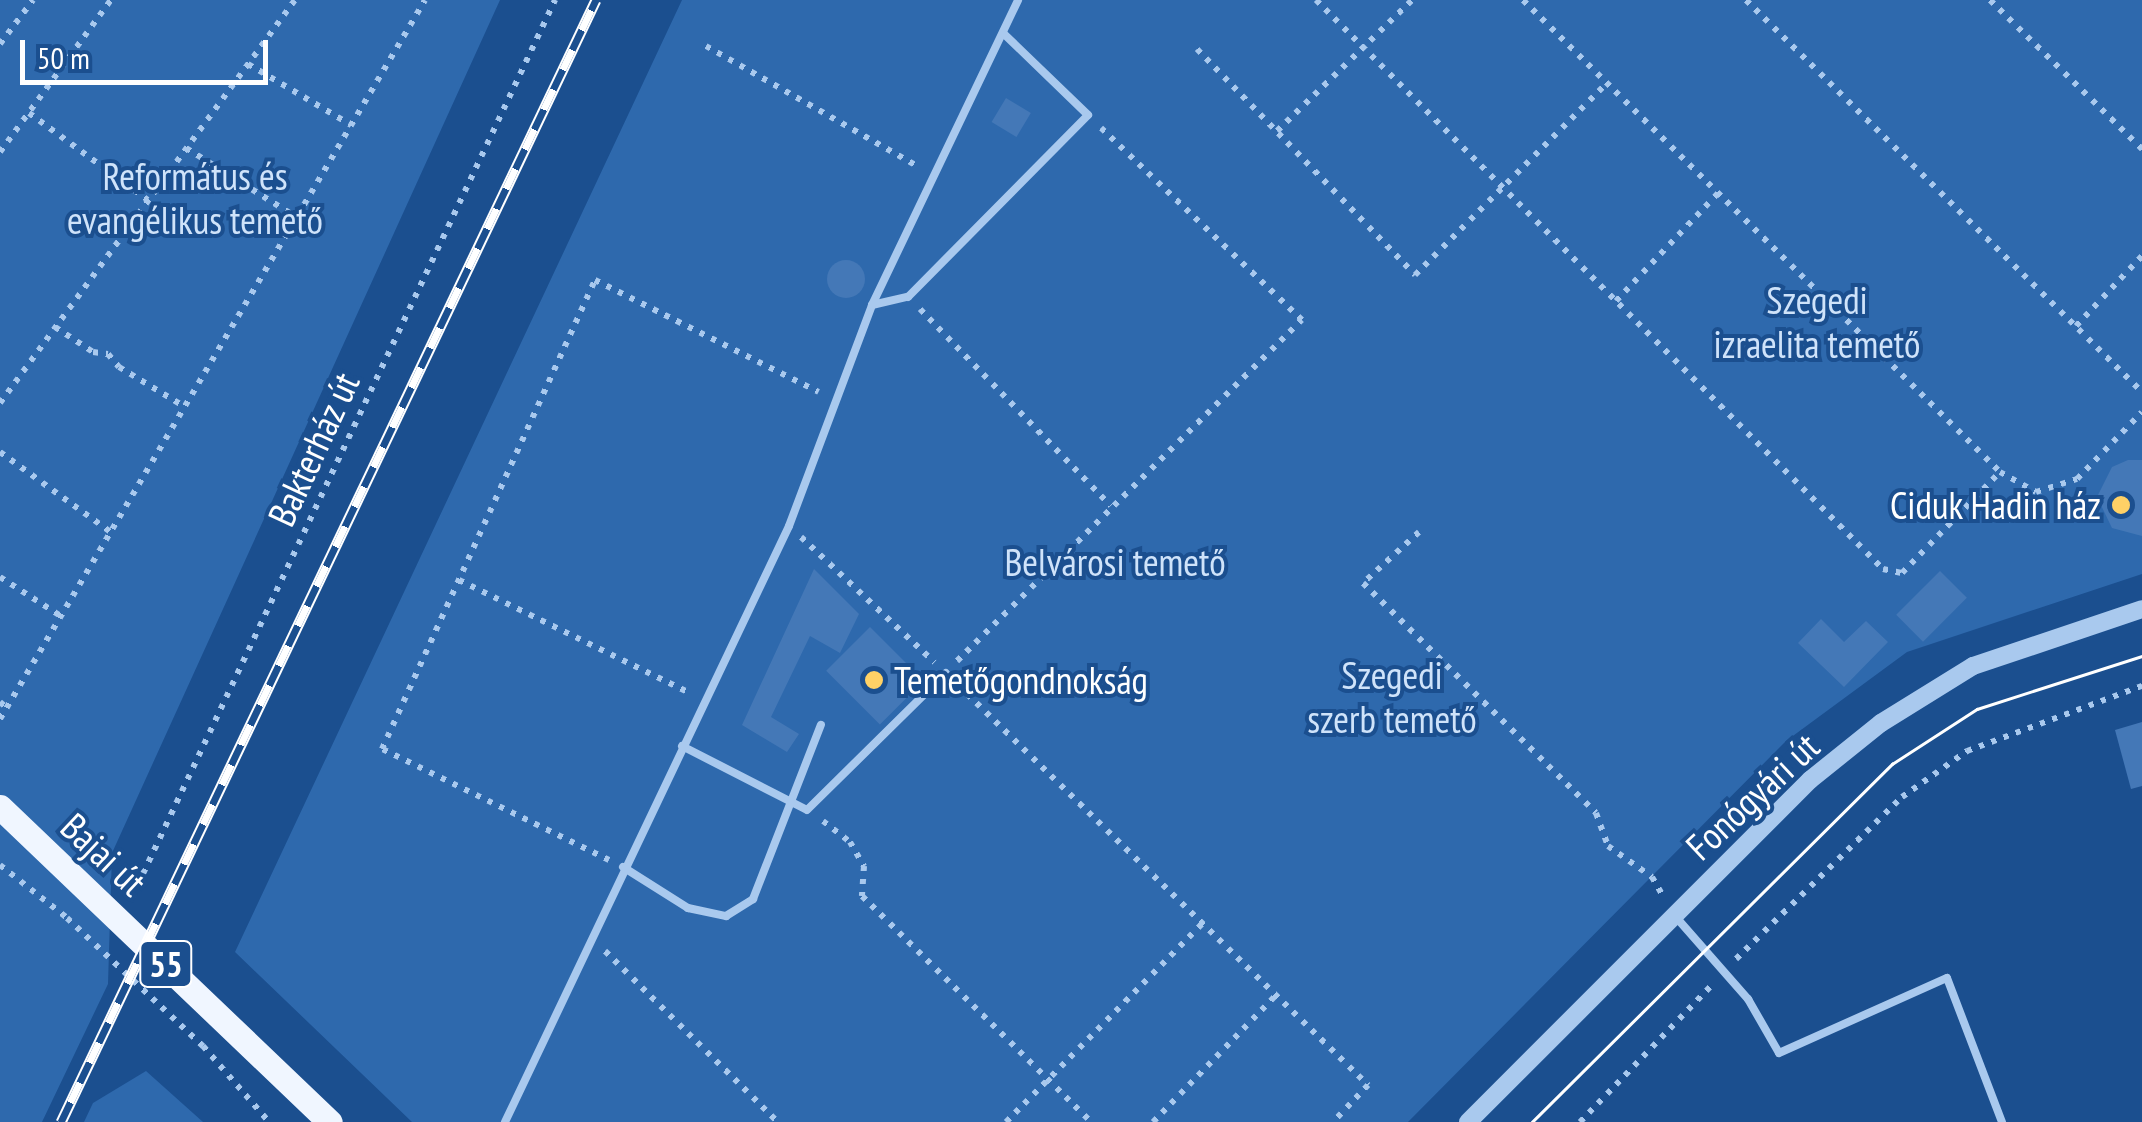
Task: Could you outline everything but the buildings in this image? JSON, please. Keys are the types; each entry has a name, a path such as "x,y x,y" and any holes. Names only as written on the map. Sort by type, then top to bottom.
{"main road":[{"name":"Bajai út","path":"0,807 330,1122"}],"street":[{"name":"Fonógyári út","path":"1468,1122 1810,780 1881,723 1973,666 2142,610"}],"lane":[{"path":"504,1122 789,526 872,305 1018,0"},
{"path":"872,305 908,297 1088,116 1003,34"},
{"path":"682,746 807,810 946,673"},
{"path":"624,867 688,908 726,916 753,899 821,726"},
{"path":"1674,915 1722,972 1780,1053 1948,978 2002,1122"}],"path":[{"path":"0,44 33,0"},
{"path":"0,152 112,0"},
{"path":"0,403 295,0"},
{"path":"0,719 425,0"},
{"name":"Bakterház út","path":"120,921 556,0"},
{"path":"1316,0 1883,569 1902,573 2000,472"},
{"path":"1277,132 1412,0"},
{"path":"1523,0 2000,472 2036,492 2077,479 2142,412"},
{"path":"1746,0 2142,392"},
{"path":"1990,0 2142,148"},
{"path":"706,46 932,174"},
{"path":"1197,49 1415,275 1607,84"},
{"path":"248,64 351,125"},
{"path":"28,113 148,200"},
{"path":"946,673 1302,320 1088,116"},
{"path":"186,148 296,217"},
{"path":"1616,302 1718,193"},
{"path":"2076,326 2142,256"},
{"path":"624,867 382,749 596,280 838,402"},
{"path":"908,297 1112,506"},
{"path":"56,327 93,352 108,354 119,367 185,406"},
{"path":"0,452 112,533"},
{"path":"789,526 946,673 1368,1085 1333,1122"},
{"path":"1419,532 1363,583 1596,813 1608,846 1652,877 1674,915"},
{"path":"0,578 63,617"},
{"path":"459,580 704,700"},
{"path":"1580,1122 1690,1014 1722,972 1902,798 1967,751 2142,686"},
{"path":"0,702 8,709"},
{"path":"807,810 850,842 864,866 862,896 1090,1122"},
{"path":"0,865 191,1034 269,1122"},
{"path":"1006,1122 1203,923"},
{"path":"590,936 778,1122"},
{"path":"1153,1122 1276,995"}],"green space":[{"name":"Református és evangélikus temető","path":"0,0 500,0 112,853 108,984 42,1122 0,1122"},
{"name":"Belvárosi temető","path":"682,0 2142,0 2142,574 1907,652 1786,741 1408,1122 412,1122 235,952"},
{"path":"146,1071 203,1122 84,1122 93,1103"}],"tram line":[{"path":"1532,1122 1892,764 1977,709 2142,656"}],"railway":[{"path":"61,1122 596,0"}],"place":[{"name":"Ciduk Hadin ház","path":"2121,505"},
{"name":"Temetőgondnokság","path":"874,680"}],"park label":[{"name":"Szegedi izraelita temető","path":"1817,322"},
{"name":"Szegedi szerb temető","path":"1392,697"}]}
